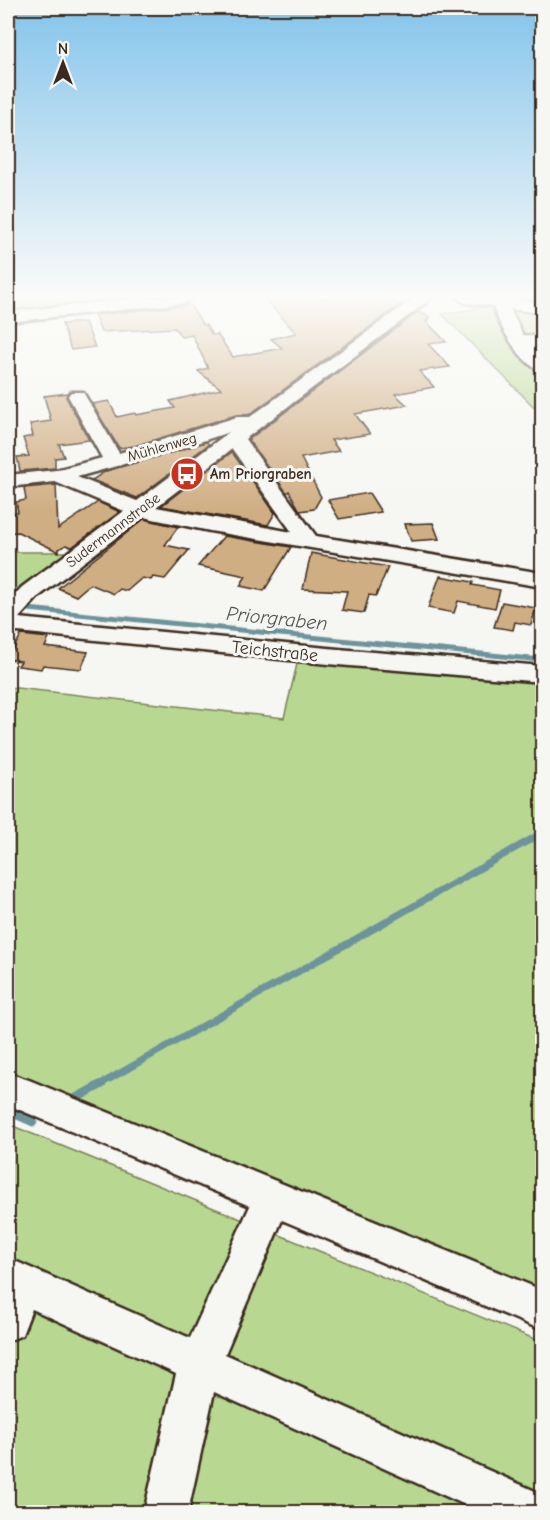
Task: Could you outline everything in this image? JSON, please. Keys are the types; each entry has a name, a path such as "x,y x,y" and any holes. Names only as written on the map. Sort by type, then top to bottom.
{"street":[{"name":"Sudermannstraße","path":"8,615 30,592 327,369"},
{"path":"77,396 114,461"},
{"name":"Mühlenweg","path":"8,481 57,476 176,444 266,414"},
{"path":"234,438 309,541"},
{"name":"Mühlenweg","path":"57,476 140,510"},
{"path":"140,510 210,525 543,580"},
{"name":"Teichstraße","path":"8,624 338,657 543,674"},
{"path":"8,1089 17,1090 543,1310"},
{"path":"166,1512 200,1365 272,1198"},
{"path":"12,1294 200,1365 531,1512"}],"green space":[{"path":"496,369 542,369 542,415"},
{"path":"8,552 67,552 8,605"},
{"path":"298,660 542,679 542,1291 8,1071 8,687 284,718"},
{"path":"8,1124 542,1342 542,1512 8,1512"}],"building":[{"path":"205,369 312,369 250,414 236,415 134,446 119,448 92,404 109,401 117,417 135,413 136,415 175,408 170,401 221,389 198,371"},
{"path":"342,369 435,369 419,371 434,387 395,394 407,405 355,414 370,434 331,440 339,451 301,458 321,497 314,509 300,511 289,491 287,493 248,440"},
{"path":"68,393 66,397 89,440 59,444 64,457 55,458 55,468 20,471 17,457 29,456 23,438 33,436 30,424 51,421 44,396"},
{"path":"206,442 209,444 137,498 92,480 106,471"},
{"path":"232,452 275,513 268,525 161,506"},
{"path":"56,485 58,529 98,502 120,512 72,547 66,545 59,549 59,552 18,532 8,533 8,514 18,512 16,502 26,500 24,488"},
{"path":"369,493 381,512 339,519 328,500"},
{"path":"144,519 178,527 165,545 189,550 165,579 142,578 127,591 120,589 114,594 90,584 76,596 58,588"},
{"path":"433,523 439,539 411,541 405,524"},
{"path":"224,536 291,547 264,591 240,586 246,576 198,566"},
{"path":"311,553 388,567 376,596 369,595 364,613 342,610 347,591 303,589"},
{"path":"440,576 500,590 495,608 458,601 454,613 428,608"},
{"path":"502,602 536,608 531,625 515,622 513,630 494,627"},
{"path":"21,635 49,638 45,647 88,652 81,669 43,665 41,669 18,666 21,661 8,659"}],"waterway":[{"name":"Priorgraben","path":"8,607 542,660"},
{"path":"99,1085 542,833"},
{"path":"69,1102 102,1084"},
{"path":"8,1111 33,1122"}],"place":[{"name":"Am Priorgraben","path":"187,474"}]}
